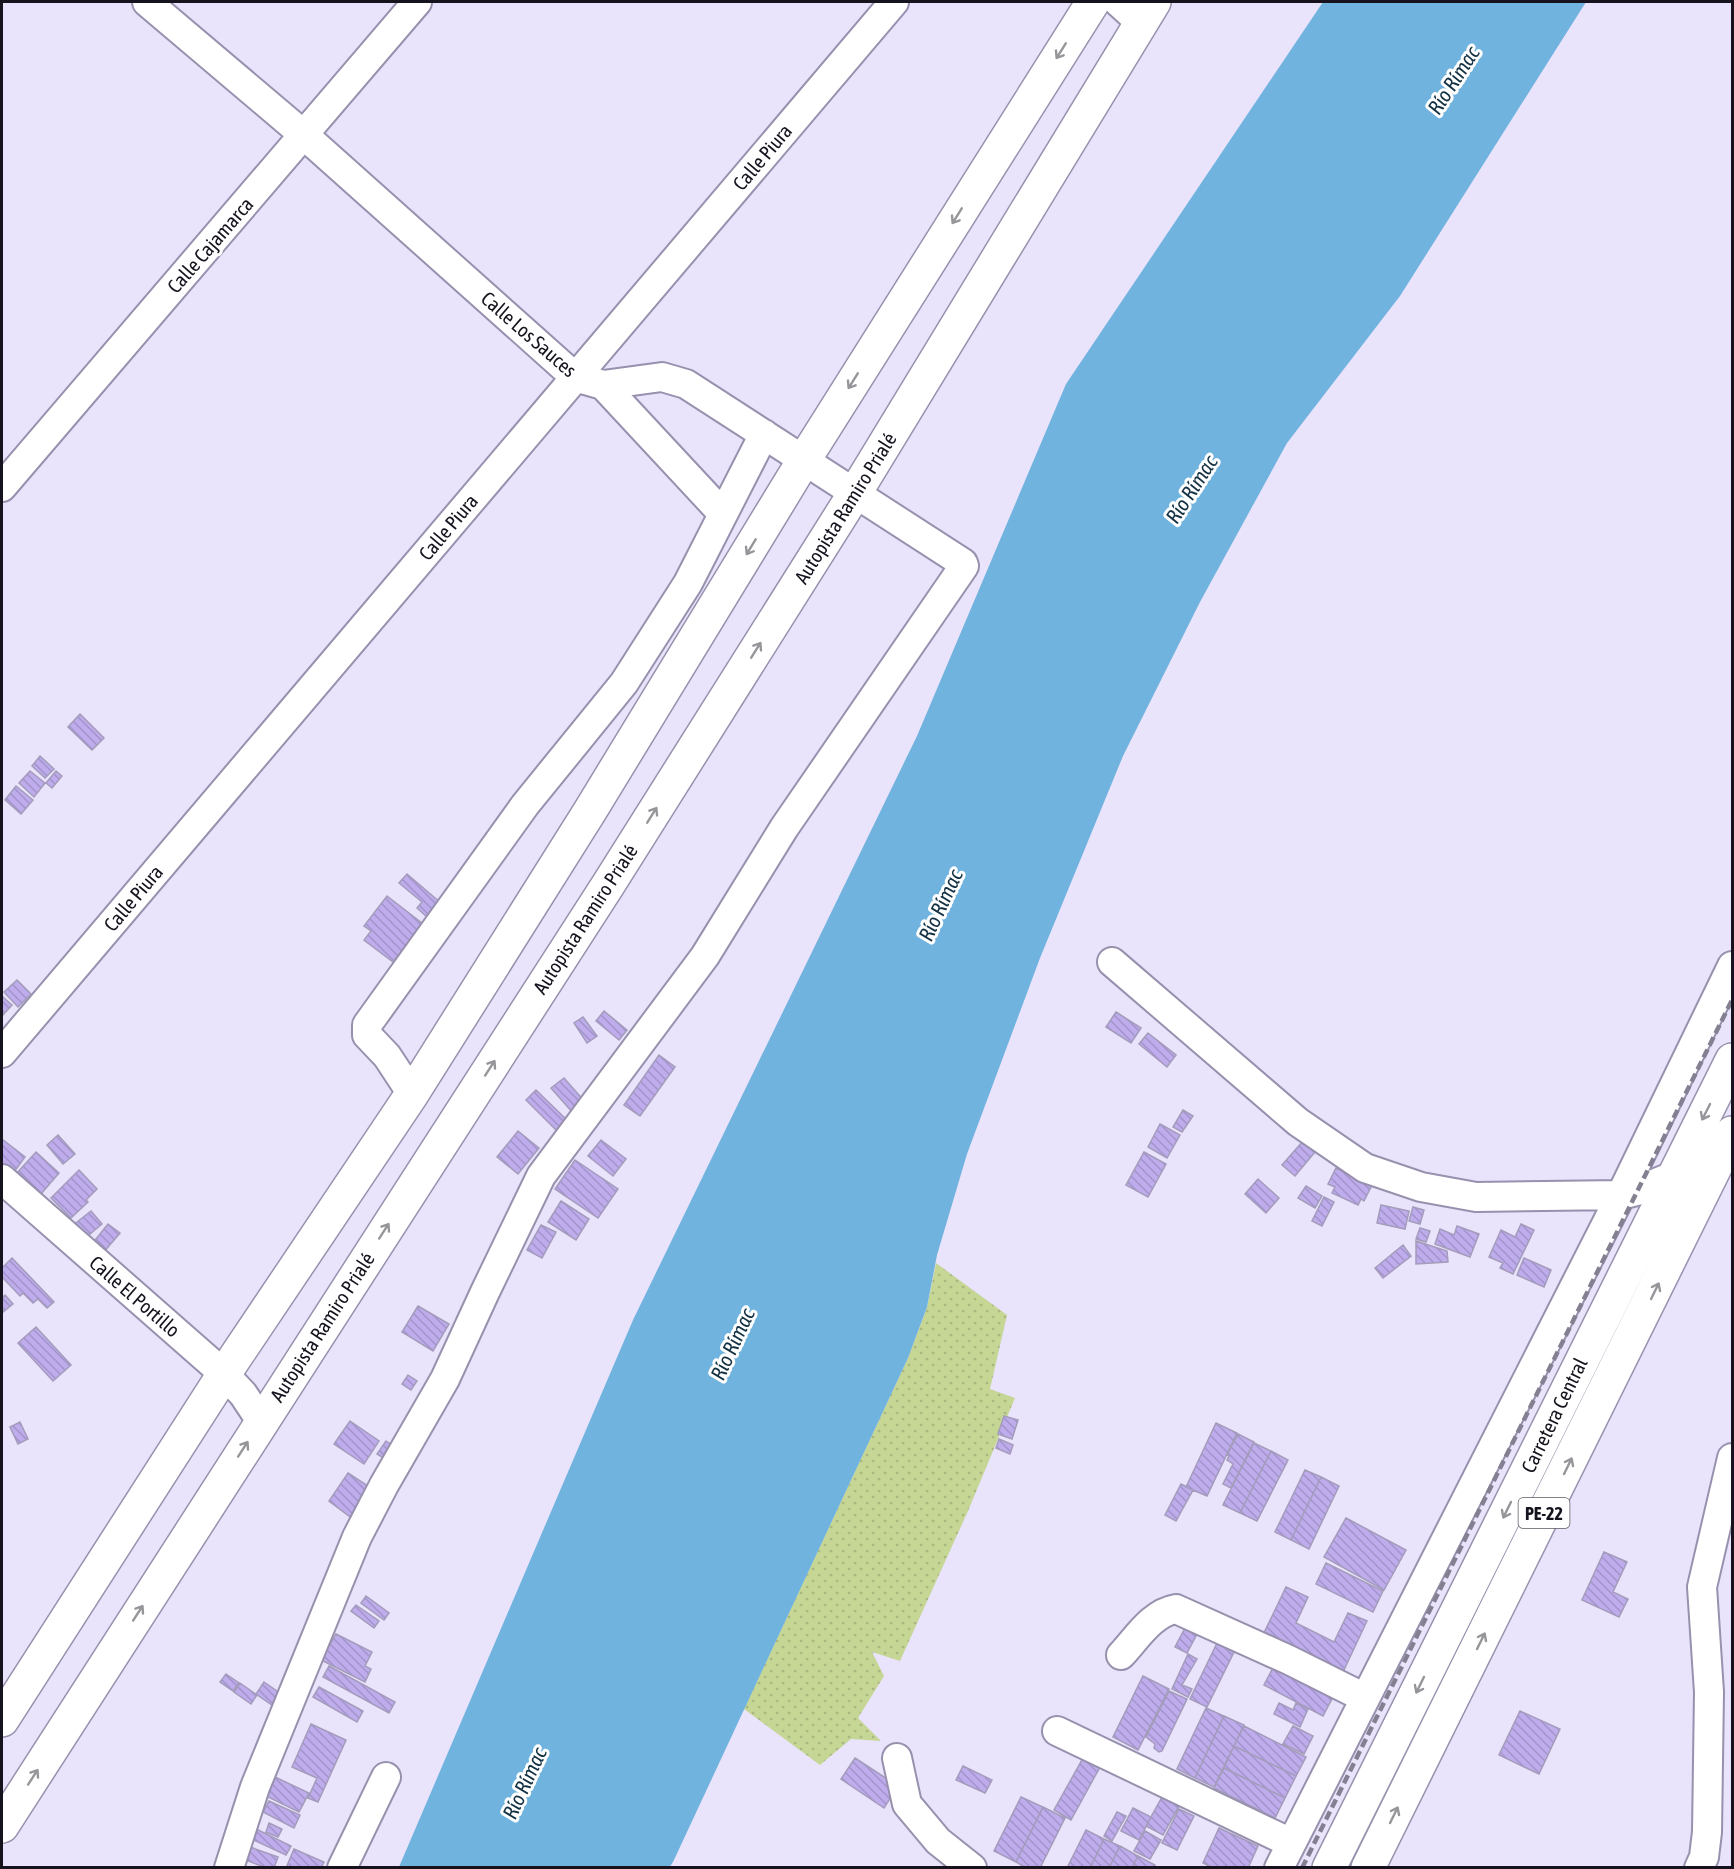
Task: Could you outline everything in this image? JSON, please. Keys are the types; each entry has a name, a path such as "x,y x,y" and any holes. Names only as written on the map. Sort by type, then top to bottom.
{"highway":[{"path":"2,1720 224,1374 412,1094 590,811 804,460 1093,2"},
{"name":"Autopista Ramiro Prialé","path":"2,1826 595,904 855,493 1138,8"},
{"name":"Carretera Central","path":"1329,1868 1732,1060"},
{"name":"Carretera Central","path":"1368,1868 1726,1146"}],"street":[{"name":"Calle Los Sauces","path":"147,2 304,135 575,377 603,385 662,377 687,384 963,563 963,569 784,828 705,956 541,1176 445,1379 357,1537 255,1786 229,1868"},
{"name":"Calle Cajamarca","path":"2,487 417,2"},
{"name":"Calle Piura","path":"2,1053 894,2"},
{"path":"603,385 723,514"},
{"path":"412,1094 387,1056 367,1035 367,1025 525,805 624,683 688,583 764,434"},
{"path":"1112,962 1298,1122 1365,1168 1421,1187 1476,1197 1621,1195 1673,1176 1726,1146"},
{"path":"1057,1731 1285,1855 1621,1195 1732,966"},
{"name":"Calle El Portillo","path":"2,1179 224,1374 243,1394 261,1421"},
{"path":"1699,1868 1704,1857 1707,1832 1709,1692 1702,1587 1732,1458"},
{"path":"1121,1655 1154,1619 1165,1611 1176,1610 1278,1655 1365,1698"},
{"path":"897,1758 908,1803 938,1841 972,1868"},
{"path":"342,1868 386,1777"}],"green space":[{"path":"936,1263 1007,1315 990,1389 1015,1398 968,1511 900,1661 872,1652 884,1676 858,1718 881,1741 851,1739 820,1765 744,1709 908,1358 927,1307"}],"water":[{"name":"Río Rímac","path":"1323,2 1586,2 1400,296 1287,443 1200,602 1123,756 1040,958 967,1154 937,1255 927,1307 908,1358 673,1862 669,1868 399,1867 633,1320 917,736 1066,384"}],"building":[{"path":"80,714 104,738 92,750 68,727"},
{"path":"40,756 54,769 45,778 32,766"},
{"path":"30,771 45,783 34,797 19,783"},
{"path":"56,771 62,776 52,788 46,783"},
{"path":"16,786 33,800 21,814 5,800"},
{"path":"407,874 441,903 428,918 417,908 422,902 399,883"},
{"path":"387,896 423,924 393,962 364,940 371,931 364,926"},
{"path":"17,980 31,994 18,1007 4,992"},
{"path":"3,997 12,1005 2,1016 2,999"},
{"path":"604,1011 627,1030 619,1040 596,1021"},
{"path":"1116,1012 1141,1028 1131,1043 1106,1027"},
{"path":"583,1017 597,1036 587,1043 574,1023"},
{"path":"1148,1033 1176,1055 1167,1067 1139,1044"},
{"path":"659,1055 675,1067 640,1116 624,1105"},
{"path":"564,1078 585,1102 573,1113 551,1088"},
{"path":"536,1090 570,1123 560,1134 526,1100"},
{"path":"1183,1110 1193,1116 1182,1132 1173,1127"},
{"path":"1160,1124 1180,1135 1167,1158 1148,1147"},
{"path":"518,1131 539,1148 518,1174 497,1157"},
{"path":"58,1135 75,1154 63,1164 47,1145"},
{"path":"2,1139 25,1157 14,1172 2,1163"},
{"path":"601,1140 626,1159 613,1176 588,1156"},
{"path":"1303,1141 1315,1152 1295,1176 1282,1165"},
{"path":"36,1152 59,1173 41,1194 17,1173"},
{"path":"1144,1152 1166,1164 1148,1197 1126,1185"},
{"path":"575,1160 618,1189 598,1218 555,1189"},
{"path":"1336,1168 1372,1185 1364,1201 1361,1199 1358,1205 1332,1193 1335,1187 1328,1184"},
{"path":"79,1170 97,1189 86,1200 88,1202 71,1218 51,1198"},
{"path":"1258,1179 1279,1198 1266,1213 1245,1194"},
{"path":"1306,1186 1322,1196 1315,1208 1298,1198"},
{"path":"1324,1197 1334,1202 1322,1226 1312,1221"},
{"path":"561,1201 589,1219 576,1240 548,1222"},
{"path":"1381,1205 1409,1211 1405,1229 1377,1223"},
{"path":"1413,1207 1424,1210 1420,1224 1409,1221"},
{"path":"91,1211 102,1224 83,1240 72,1226"},
{"path":"108,1224 120,1233 103,1253 92,1244"},
{"path":"1521,1224 1534,1230 1513,1274 1500,1268 1503,1263 1489,1257 1501,1230 1515,1237"},
{"path":"541,1225 556,1232 542,1258 527,1250"},
{"path":"1457,1226 1479,1234 1470,1257 1435,1244 1440,1229 1454,1235"},
{"path":"1420,1228 1430,1231 1426,1242 1416,1239"},
{"path":"1416,1241 1447,1251 1448,1262 1416,1264"},
{"path":"1403,1245 1411,1256 1383,1278 1375,1268"},
{"path":"12,1258 54,1302 47,1308 38,1299 33,1303 23,1293 20,1296 2,1277 2,1268"},
{"path":"1524,1258 1551,1270 1544,1287 1517,1275"},
{"path":"5,1295 13,1304 2,1313 2,1298"},
{"path":"418,1306 449,1324 433,1351 402,1332"},
{"path":"36,1327 71,1365 53,1381 18,1343"},
{"path":"408,1375 417,1381 411,1390 402,1384"},
{"path":"1004,1416 1018,1420 1012,1439 998,1434"},
{"path":"350,1421 379,1441 364,1464 334,1444"},
{"path":"20,1422 28,1439 18,1444 10,1427"},
{"path":"1216,1423 1237,1433 1207,1496 1186,1487"},
{"path":"1238,1434 1254,1442 1231,1488 1223,1484 1233,1464 1227,1460 1229,1456 1227,1455"},
{"path":"999,1439 1013,1445 1010,1454 996,1448"},
{"path":"386,1441 395,1447 387,1460 377,1454"},
{"path":"1254,1443 1271,1451 1240,1513 1223,1505"},
{"path":"1271,1451 1288,1460 1257,1521 1240,1513"},
{"path":"1305,1470 1321,1477 1291,1540 1275,1532"},
{"path":"348,1473 374,1490 357,1522 329,1501"},
{"path":"1321,1477 1339,1486 1309,1549 1291,1540"},
{"path":"1181,1484 1193,1490 1176,1521 1165,1515"},
{"path":"1346,1518 1406,1550 1384,1590 1324,1557"},
{"path":"1604,1552 1627,1562 1613,1592 1628,1599 1619,1617 1582,1600"},
{"path":"1326,1563 1383,1591 1373,1612 1316,1584"},
{"path":"1286,1587 1308,1597 1296,1623 1334,1642 1348,1613 1367,1621 1343,1672 1263,1635"},
{"path":"366,1596 389,1613 384,1620 361,1603"},
{"path":"356,1605 379,1621 374,1628 351,1611"},
{"path":"1185,1628 1197,1634 1187,1653 1175,1647"},
{"path":"336,1634 372,1652 365,1666 371,1669 365,1682 321,1660"},
{"path":"1219,1639 1236,1648 1207,1707 1190,1699"},
{"path":"1188,1654 1197,1659 1182,1685 1192,1689 1188,1697 1172,1689"},
{"path":"1275,1664 1334,1695 1323,1716 1264,1685"},
{"path":"329,1666 395,1702 389,1713 323,1677"},
{"path":"226,1674 239,1683 233,1691 220,1682"},
{"path":"1143,1676 1169,1689 1138,1750 1113,1737"},
{"path":"264,1682 287,1698 279,1710 256,1694"},
{"path":"240,1683 257,1695 251,1704 234,1692"},
{"path":"319,1687 363,1711 357,1722 313,1697"},
{"path":"1169,1691 1187,1699 1162,1751 1159,1752 1154,1748 1155,1744 1146,1737"},
{"path":"1279,1703 1293,1710 1296,1703 1308,1709 1300,1727 1274,1714"},
{"path":"1206,1708 1224,1716 1195,1778 1177,1769"},
{"path":"1520,1711 1560,1729 1539,1774 1499,1755"},
{"path":"1224,1716 1244,1725 1214,1787 1195,1778"},
{"path":"311,1724 346,1740 318,1802 308,1798 317,1778 292,1767"},
{"path":"1244,1726 1306,1757 1296,1776 1234,1746"},
{"path":"1293,1726 1313,1736 1304,1754 1283,1744"},
{"path":"1234,1746 1296,1776 1285,1798 1224,1768"},
{"path":"855,1758 898,1786 884,1808 841,1779"},
{"path":"1083,1758 1100,1767 1071,1820 1054,1810"},
{"path":"963,1766 992,1780 985,1793 956,1780"},
{"path":"1224,1768 1285,1798 1275,1818 1214,1788"},
{"path":"275,1777 309,1793 299,1812 266,1796"},
{"path":"1021,1797 1043,1807 1016,1862 994,1851"},
{"path":"1162,1797 1179,1806 1163,1835 1146,1826"},
{"path":"269,1801 300,1815 294,1828 263,1812"},
{"path":"1043,1807 1065,1818 1040,1868 1026,1868 1016,1862"},
{"path":"1133,1808 1151,1817 1139,1840 1121,1831"},
{"path":"1179,1809 1194,1816 1177,1850 1162,1843"},
{"path":"1117,1812 1126,1816 1112,1841 1104,1836"},
{"path":"269,1823 282,1829 278,1837 266,1832"},
{"path":"254,1828 291,1846 286,1855 249,1838"},
{"path":"1219,1828 1258,1846 1248,1868 1213,1868 1203,1863"},
{"path":"1086,1830 1104,1839 1090,1868 1067,1868"},
{"path":"1145,1831 1161,1840 1150,1859 1134,1851"},
{"path":"1104,1839 1120,1846 1109,1868 1090,1868"},
{"path":"1120,1846 1138,1856 1132,1868 1109,1868"},
{"path":"250,1847 278,1857 274,1868 266,1868 246,1860"},
{"path":"294,1849 324,1862 321,1868 286,1868"},
{"path":"1138,1856 1155,1865 1154,1868 1132,1868"}],"railway":[{"path":"1302,1868 1732,1000"}]}
